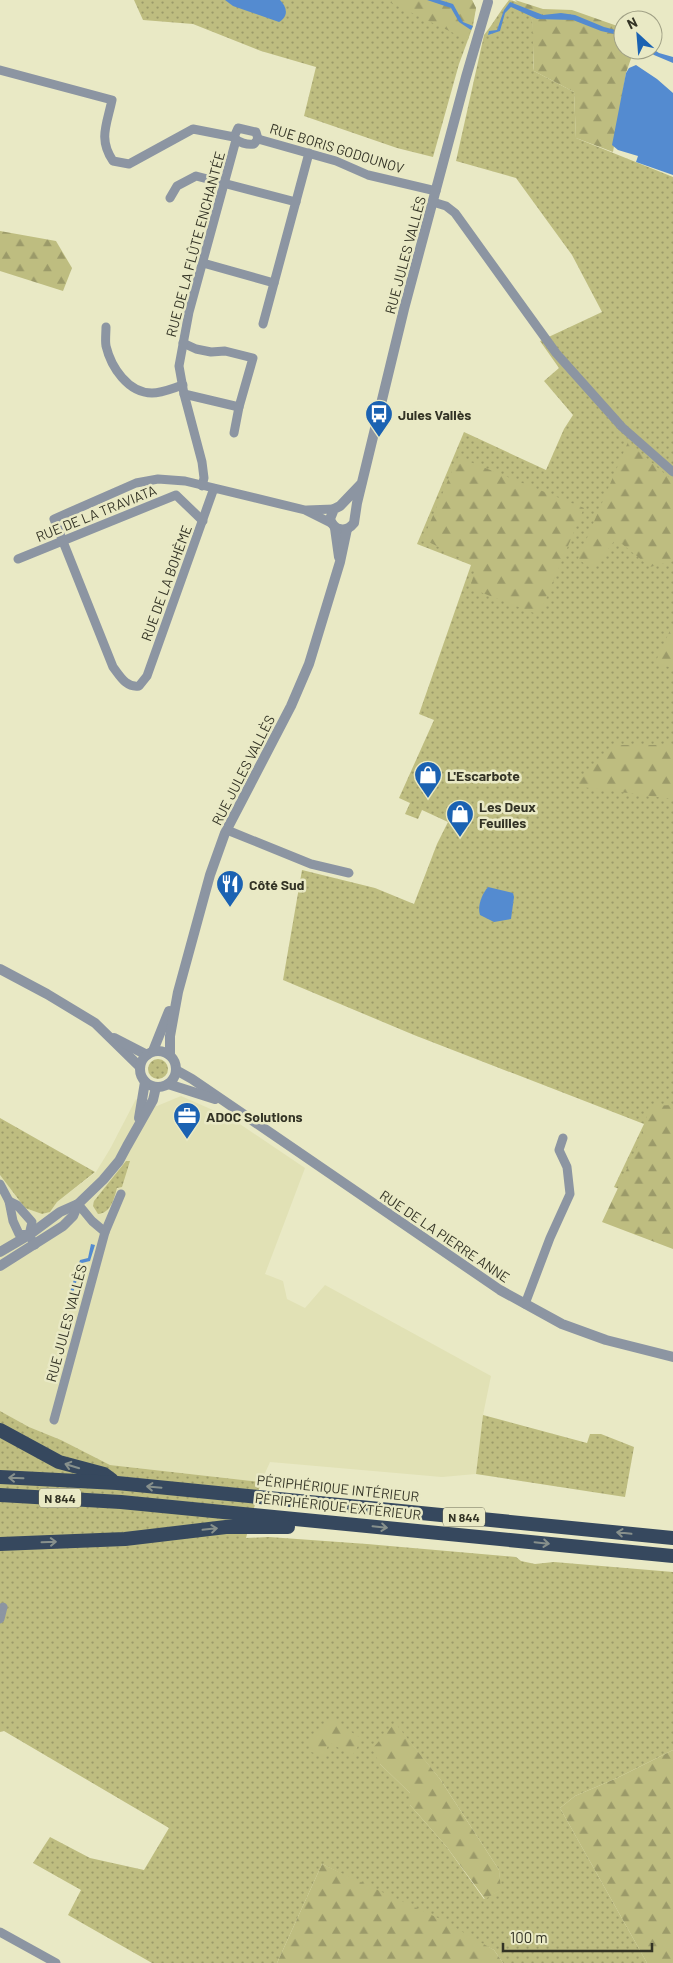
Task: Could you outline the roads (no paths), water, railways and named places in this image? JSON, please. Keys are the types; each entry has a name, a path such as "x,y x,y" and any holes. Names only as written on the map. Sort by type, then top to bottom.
{"highway":[{"path":"0,1430 59,1462 104,1474 117,1483"},
{"name":"PÉRIPHÉRIQUE INTÉRIEUR","path":"0,1477 117,1483 673,1538"},
{"name":"PÉRIPHÉRIQUE EXTÉRIEUR","path":"0,1495 121,1502 673,1556"},
{"path":"0,1544 125,1539 233,1527 270,1525 315,1528 332,1522"}],"street":[{"name":"RUE JULES VALLÈS","path":"354,514 393,353 478,34 489,1"},
{"path":"0,70 112,100 103,138 105,150 113,161 129,164 193,129 235,139 249,145 254,144 258,139 256,132 241,128 236,130 235,139"},
{"name":"RUE DE LA FLÛTE ENCHANTÉE","path":"202,486 204,478 202,462 183,390 179,366 189,312 226,183 235,139"},
{"name":"RUE BORIS GODOUNOV","path":"258,139 336,161 368,175 436,191"},
{"path":"263,324 285,248 309,153"},
{"path":"170,198 177,186 196,176 296,202"},
{"path":"433,202 446,206 455,213 556,353 622,427 673,472"},
{"path":"203,263 274,283"},
{"path":"106,327 106,344 112,363 122,378 135,388 152,393 183,390 239,407"},
{"path":"183,343 196,349 211,352 225,351 253,358 239,407 234,433"},
{"path":"62,542 54,519 136,482 158,478 214,488 305,510 341,530 347,529 354,523 354,514 351,508 346,506 305,510"},
{"path":"333,525 330,515 362,483"},
{"name":"RUE DE LA BOHÈME","path":"62,542 113,667 126,684 133,687 139,686 146,676 214,488"},
{"name":"RUE DE LA TRAVIATA","path":"18,559 176,495 203,521"},
{"name":"RUE JULES VALLÈS","path":"333,525 340,562"},
{"name":"RUE JULES VALLÈS","path":"170,1055 170,1036 178,992 210,876 227,830 291,706 310,664 340,562 347,529"},
{"path":"227,830 311,864 349,872"},
{"path":"0,969 95,1023 140,1067 142,1078 146,1082 156,1087 168,1084 172,1080 176,1070 174,1060 170,1055 159,1051 150,1053 111,1037"},
{"name":"RUE JULES VALLÈS","path":"150,1053 178,992"},
{"path":"140,1067 150,1053"},
{"name":"RUE DE LA PIERRE ANNE","path":"176,1070 192,1079 456,1261 525,1304 562,1324 606,1340 673,1357"},
{"path":"138,1125 146,1082"},
{"name":"RUE DE LA PIERRE ANNE","path":"168,1084 191,1093 221,1100"},
{"path":"0,1252 60,1212 78,1204 103,1180 119,1160 153,1100 156,1087"},
{"path":"525,1304 550,1238 570,1194 566,1167 559,1150 563,1138"},
{"path":"0,1184 9,1201 13,1221 35,1245"},
{"name":"RUE JULES VALLÈS","path":"54,1420 105,1232 121,1194"},
{"path":"9,1201 17,1205 32,1222 24,1235"},
{"path":"78,1204 92,1222 105,1232"},
{"path":"0,1266 62,1226 73,1216 78,1204"},
{"path":"0,1618 3,1607"},
{"path":"0,1932 56,1963"}],"water":[{"path":"225,0 280,0 286,14 279,22 233,6"},
{"path":"427,0 440,0 453,4 463,22 473,26 471,30 459,22 451,8"},
{"path":"510,2 543,15 561,13 575,15 613,29 613,34 573,20 537,19 511,7 505,13 500,31 488,35 489,31 497,30 504,10"},
{"path":"663,54 673,57 673,63 663,59"},
{"path":"636,65 657,79 673,93 673,175 636,162 638,156 618,150 612,145 626,73 629,68"},
{"path":"488,887 513,893 511,919 494,922 480,915 481,900"},
{"path":"91,1244 95,1245 90,1261 82,1263 73,1293 70,1292 80,1260 88,1258"}],"place":[{"name":"Jules Vallès","path":"379,438"},
{"name":"L'Escarbote","path":"428,799"},
{"name":"Les Deux Feuilles","path":"460,838"},
{"name":"Côté Sud","path":"230,908"},
{"name":"ADOC Solutions","path":"187,1140"}]}
